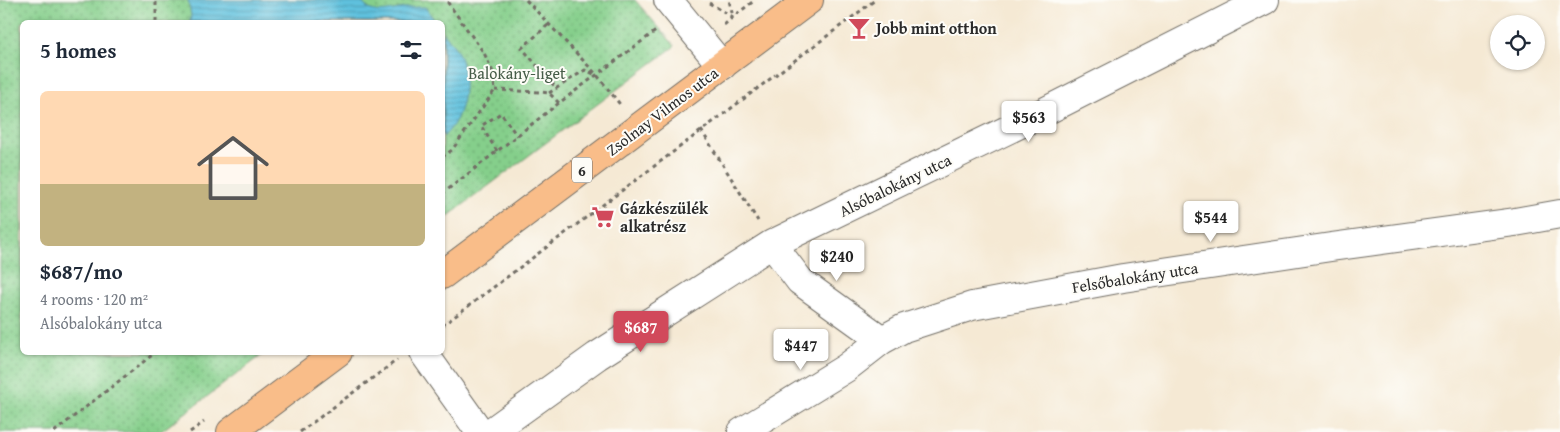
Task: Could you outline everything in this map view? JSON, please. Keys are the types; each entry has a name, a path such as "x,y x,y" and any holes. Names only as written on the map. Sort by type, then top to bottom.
{"main road":[{"name":"Zsolnay Vilmos utca","path":"445,272 809,0"},
{"path":"231,432 334,355"}],"street":[{"name":"Alsóbalokány utca","path":"491,432 597,356 772,244 1028,120 1265,0"},
{"path":"673,7 722,66"},
{"name":"Felsőbalokány utca","path":"742,432 846,368 882,340 904,328 972,306 1095,283 1560,214"},
{"path":"772,244 800,281 882,340"},
{"path":"411,355 480,432"}],"path":[{"path":"156,0 156,20"},
{"path":"445,156 452,150 494,90 492,70 484,52 446,0"},
{"path":"526,0 596,75 622,108"},
{"path":"704,0 733,17"},
{"path":"729,0 733,17"},
{"path":"733,17 756,0"},
{"path":"445,324 875,0"},
{"path":"445,192 596,75 673,7"},
{"path":"548,25 522,48 557,89"},
{"path":"494,90 549,93 585,70 596,75"},
{"path":"549,93 559,103"},
{"path":"498,151 481,126 501,113 517,136"},
{"path":"701,130 772,244"},
{"path":"54,432 152,355"},
{"path":"300,432 411,355"}],"green space":[{"name":"Balokány-liget","path":"0,0 635,0 675,46 445,218 445,20 20,20 20,355 262,355 160,432 0,432"}],"water":[{"path":"188,0 361,0 369,9 380,12 425,7 435,20 190,20"},
{"path":"445,34 460,57 464,78 463,100 456,120 445,135"}],"place":[{"name":"Jobb mint otthon","path":"859,28"},
{"name":"Gázkészülék alkatrész","path":"603,217"}]}
